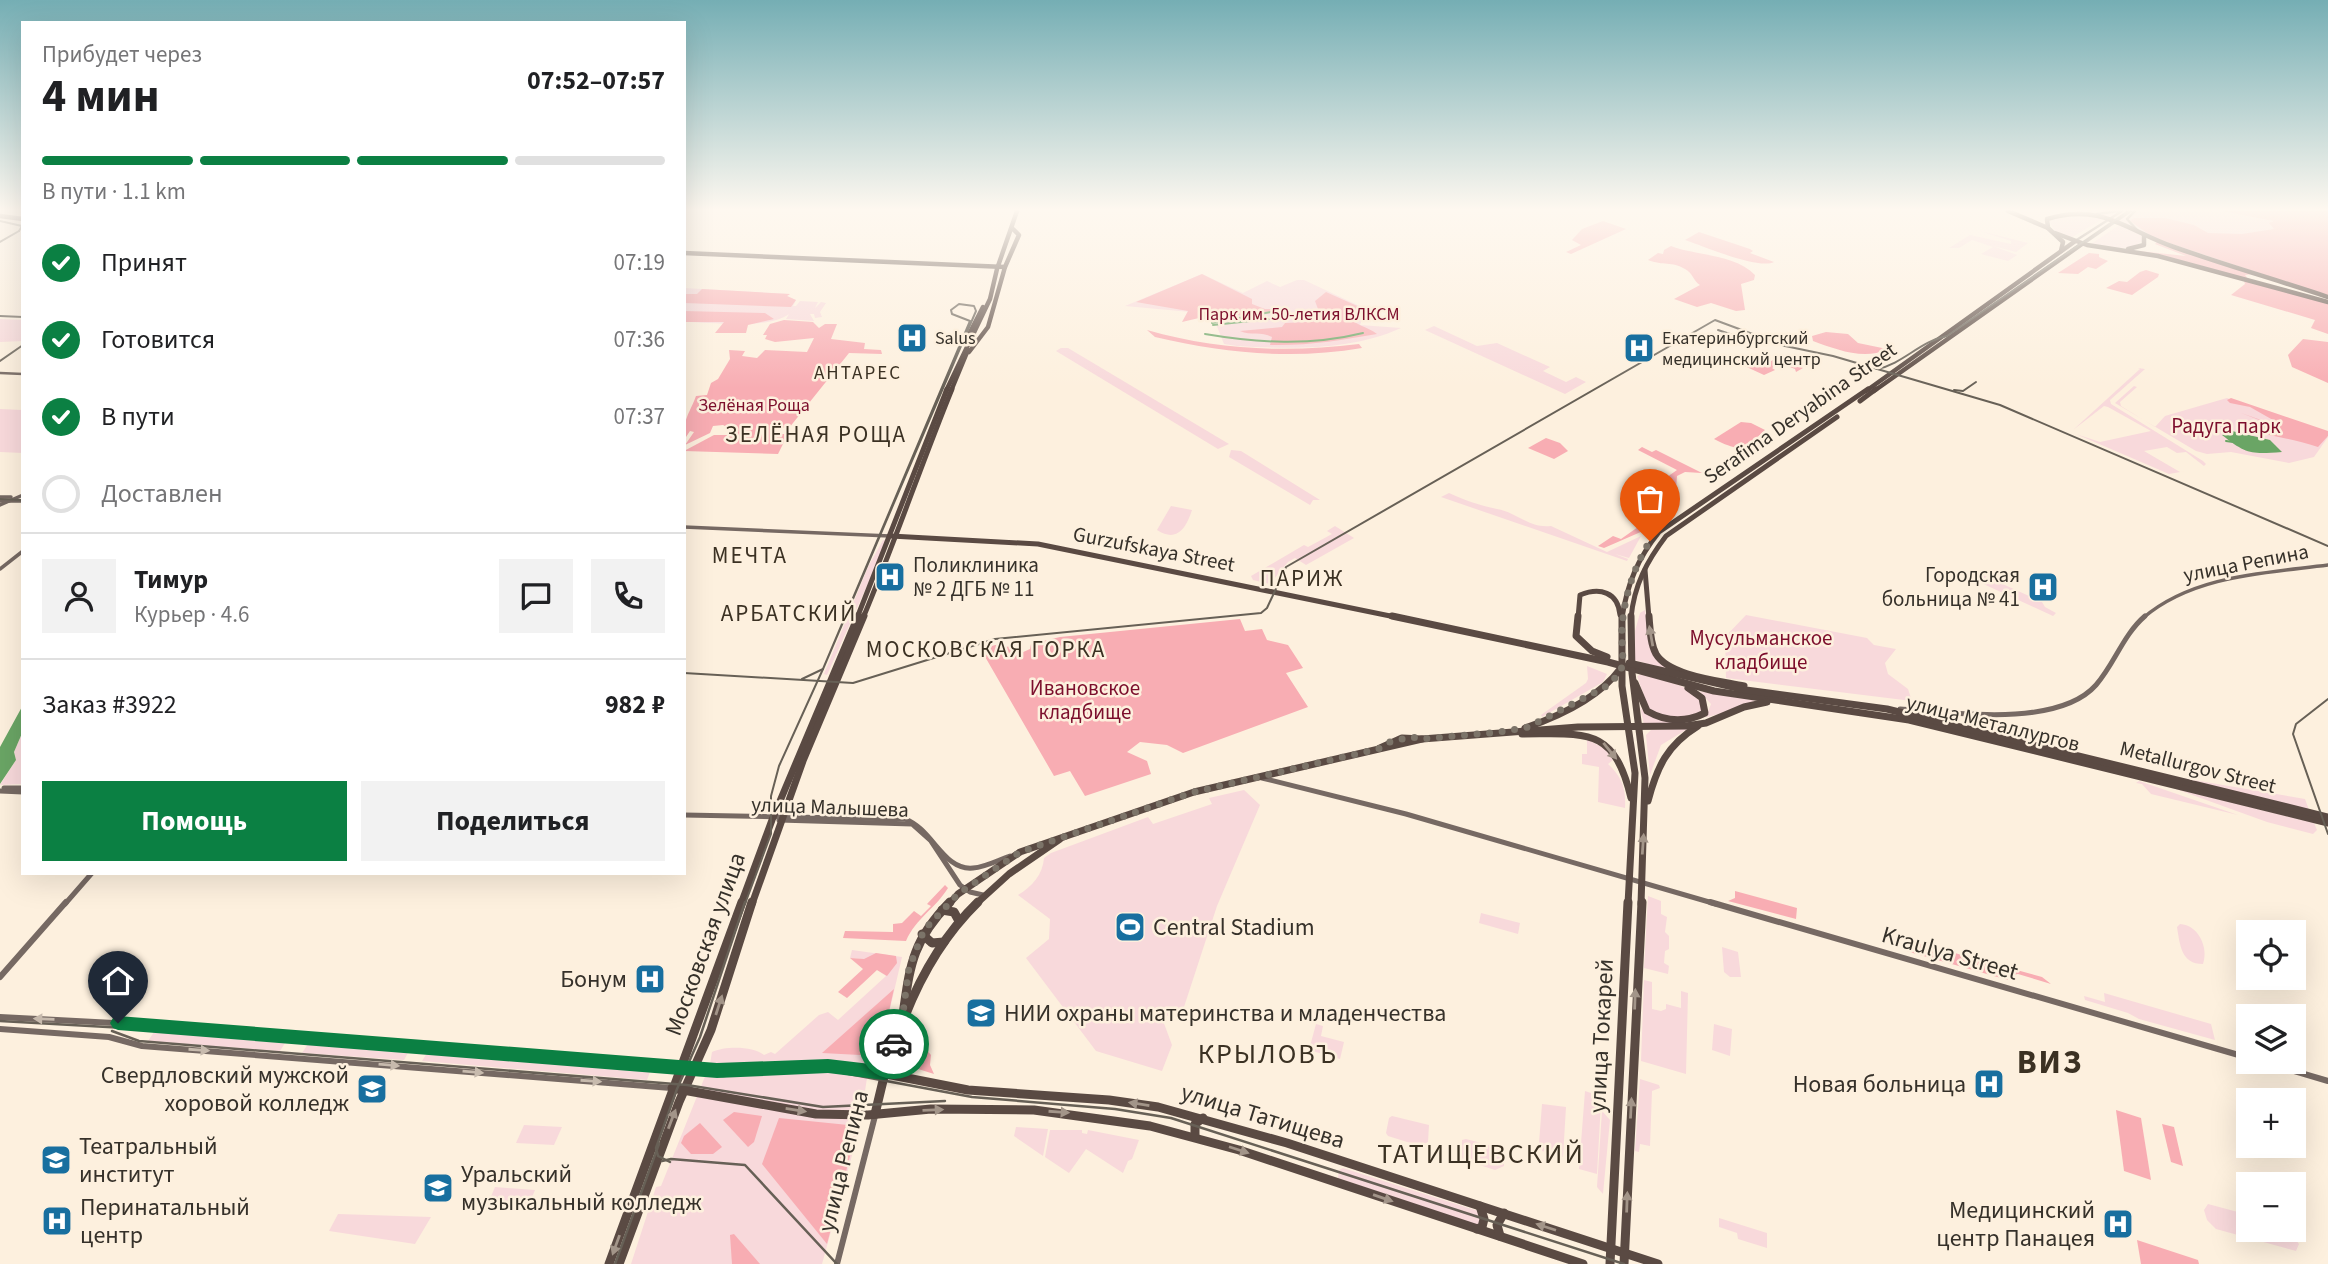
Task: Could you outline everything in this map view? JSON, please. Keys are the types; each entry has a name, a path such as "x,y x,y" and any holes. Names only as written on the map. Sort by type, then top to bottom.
{"main road":[{"path":"963,356 971,328 985,302 994,270"},
{"path":"963,356 987,308 1000,270"},
{"path":"963,356 988,327 1004,270"},
{"path":"1622,624 1636,568 1650,541 1679,518 1744,479 2046,270"},
{"path":"2211,270 2328,300"},
{"path":"2240,270 2328,300"},
{"path":"2034,271 2041,274"},
{"name":"Serafima Deryabina Street","path":"1630,659 1635,597 1645,568 1666,536 2034,271"},
{"path":"1883,372 1917,353"},
{"name":"Московская улица","path":"608,1264 761,852 894,537 919,463 963,356"},
{"path":"0,373 21,374"},
{"path":"8,501 16,497"},
{"path":"0,501 21,498"},
{"path":"0,501 21,498"},
{"path":"686,527 894,537"},
{"name":"Gurzufskaya Street","path":"894,537 1038,544 1608,659"},
{"path":"0,569 21,553"},
{"name":"улица Репина","path":"1843,708 1975,716 2038,709 2075,701 2093,690 2136,623 2154,607 2176,595 2201,586 2328,565"},
{"path":"1645,568 1651,639 1660,660 1684,673 1794,700"},
{"path":"1632,678 1645,708 1653,715 1675,720 1696,718 1705,713 1706,702 1695,691 1647,671 1608,659 1592,651 1576,636 1580,595 1598,591 1616,599 1620,606 1621,656 1622,666 1625,709 1634,761 1634,811"},
{"name":"улица Токарей","path":"1624,1264 1646,806 1644,760 1630,659"},
{"path":"1500,732 1536,725 1605,687 1614,680 1622,666"},
{"name":"Metallurgov Street","path":"1647,671 1794,700 1887,709 2328,817"},
{"name":"улица Репина","path":"944,853 950,862 967,868 1174,798 1422,739 1578,727 1662,727 1706,723 1758,703 1794,700"},
{"name":"улица Металлургов","path":"1794,700 1909,720 2328,823"},
{"path":"1563,710 1559,714 1560,721 1578,727"},
{"path":"1646,806 1665,751 1682,736 1706,723"},
{"path":"1500,732 1579,734 1599,739 1611,749 1620,764 1628,782 1634,811"},
{"path":"1258,777 1406,814 1629,879"},
{"path":"0,789 21,790"},
{"name":"улица Токарей","path":"1610,1264 1634,811"},
{"name":"улица Малышева","path":"686,816 912,824 920,830 965,890"},
{"name":"Московская улица","path":"619,1264 685,1090 714,1022 744,925 771,853 777,819"},
{"name":"улица Малышева","path":"777,819 915,821 923,825 944,853"},
{"name":"улица Репина","path":"836,1264 884,1073 921,977 959,921 983,895 1017,867 1068,835"},
{"path":"761,852 764,855 771,853"},
{"name":"улица Репина","path":"901,1028 909,968 922,933 940,911 965,890 1020,852"},
{"path":"0,977 90,875"},
{"name":"Kraulya Street","path":"1629,879 2236,1054"},
{"path":"965,890 983,895"},
{"path":"940,911 951,910 959,921"},
{"path":"922,933 924,938 932,943 944,942"},
{"path":"0,1017 134,1024 680,1067"},
{"path":"0,1029 109,1037 142,1046 672,1088 816,1114 875,1114 931,1109 1034,1110 1089,1115 1195,1137 1583,1264"},
{"name":"улица Татищева","path":"680,1067 717,1071 828,1066 884,1073 968,1090 1118,1101 1203,1118 1658,1264"},
{"path":"2304,1074 2328,1081"},
{"path":"1195,1137 1195,1124 1203,1118"},
{"path":"1477,1229 1482,1227 1484,1219 1480,1206"},
{"path":"1501,1238 1497,1227 1504,1213"}],"green space":[{"path":"1686,270 1749,270 1755,275 1754,280 1741,284 1745,310 1736,311 1711,303 1697,307 1674,299 1700,285"},
{"path":"2063,270 2084,270 2078,274 2058,273"},
{"path":"2146,270 2159,274 2158,277 2132,295 2106,288 2119,281 2127,282"},
{"path":"2213,270 2240,270 2252,274 2245,275 2248,279"},
{"path":"2250,270 2328,270 2328,296"},
{"path":"2250,270 2328,270 2328,296"},
{"name":"Парк им. 50-летия ВЛКСМ","path":"1202,274 1243,293 1267,281 1280,287 1304,280 1366,309 1360,325 1401,328 1382,336 1341,345 1299,348 1237,346 1224,344 1212,314 1125,306"},
{"path":"1202,274 1252,299 1252,304 1265,309 1279,309 1282,312 1242,316 1228,312 1212,321 1199,318 1182,322 1188,311 1136,302"},
{"path":"2244,281 2328,303 2328,334 2311,328 2315,320 2231,295 2245,284"},
{"path":"686,288 790,294 787,296 796,300 793,306 800,301 818,302 815,308 821,302 826,303 820,312 822,317 815,318 814,314 810,314 814,321 786,319 789,314 754,324 686,322"},
{"path":"702,289 790,294 787,296 796,300 791,307 686,303 686,294 697,294"},
{"path":"1326,292 1364,309 1359,320 1345,315 1377,334 1311,344 1270,345 1272,337 1240,331 1282,327 1285,323 1327,321 1341,315 1318,309 1315,301"},
{"path":"686,311 765,313 774,319 748,325 746,333 715,333 724,322 686,322"},
{"path":"0,319 21,320 21,341 0,342"},
{"name":"Зелёная Роща","path":"784,320 813,322 819,328 825,324 837,324 831,339 865,343 864,349 881,350 882,354 849,353 789,428 772,427 770,434 788,434 778,454 686,451 714,435 727,435 735,431 723,425 713,426 710,433 686,445 694,432 690,431 686,437 686,421 696,396 707,395 711,383 718,379 730,359 729,350 745,351 742,356 757,358 765,350 807,352 814,338 775,342 765,339 767,335 763,335 770,324"},
{"path":"1434,326 1477,346 1497,343 1550,367 1543,371 1566,382 1576,377 1586,382 1565,394 1425,330"},
{"path":"1147,330 1226,346 1279,349 1359,344 1362,348 1310,354 1232,351 1155,337"},
{"path":"1826,332 1848,334 1858,343 1887,349 1860,354 1813,341 1812,336"},
{"path":"2303,339 2328,342 2328,383 2292,367 2288,355"},
{"path":"1068,348 1229,444 1218,449 1056,351"},
{"path":"1753,357 1768,363 1782,358 1803,368 1796,372 1795,369 1780,363 1772,368 1775,370 1764,375 1738,363 1738,360 1747,361"},
{"path":"2138,368 2145,369 2110,400 2111,404 2203,461 2206,464 2204,466 2186,452 2177,453 2167,447 2144,451 2180,472 2186,471 2169,474 2076,434 2100,442 2151,431 2108,407 2104,406 2073,430 2140,369"},
{"path":"2134,386 2137,387 2120,402 2121,406 2143,420 2115,403"},
{"name":"Радуга парк","path":"2227,398 2328,437 2314,457 2289,463 2231,452 2207,454 2196,451 2155,427 2165,416"},
{"path":"2231,398 2328,431 2328,436 2318,447 2255,432 2262,429 2259,425 2262,421 2241,413 2278,426 2280,424 2250,407 2230,403 2227,400"},
{"path":"0,409 21,410 21,453 0,452"},
{"path":"1741,422 1751,423 1765,430 1741,447 1730,446 1714,439"},
{"path":"1546,438 1560,443 1568,451 1554,459 1528,448"},
{"path":"1642,447 1652,452 1656,450 1702,473 1685,472 1677,476 1676,490 1660,482 1677,470 1638,450"},
{"path":"1231,450 1241,451 1320,500 1313,500 1310,505 1229,457"},
{"path":"1449,493 1536,525 1551,526 1607,552 1641,536 1629,558 1615,554 1628,559 1627,561 1441,497"},
{"path":"1675,503 1676,508 1643,531 1604,548 1598,546 1613,536 1621,539 1638,527 1632,521 1639,517 1648,521"},
{"path":"1171,506 1192,510 1184,528 1170,535 1157,530"},
{"path":"1335,526 1354,538 1306,565 1295,558 1288,562 1270,584 1253,580 1251,576 1304,545 1308,547 1332,534 1327,531"},
{"path":"883,540 887,541 827,675 824,674 868,567"},
{"path":"1974,571 2042,602 2056,613 2053,616 1966,576"},
{"path":"1645,610 1653,655 1668,670 1635,660 1635,631 1640,613"},
{"name":"Мусульманское кладбище","path":"1746,615 1867,638 1874,645 1896,649 1885,663 1888,674 1908,689 1912,701 1726,678 1725,637"},
{"name":"Ивановское кладбище","path":"1240,619 1245,631 1262,629 1267,640 1288,645 1303,668 1286,673 1308,707 1183,753 1167,745 1140,742 1127,752 1147,761 1151,774 1085,796 1070,771 1054,776 980,648 1001,644 1005,647 1013,646 1015,651 1021,653 1030,649 1031,644 1060,637"},
{"path":"1587,666 1607,674 1603,682 1542,717 1541,715 1586,683"},
{"path":"1642,674 1688,689 1701,702 1703,710 1690,716 1676,717 1649,710 1637,676"},
{"path":"1699,691 1758,701 1728,711 1703,718 1706,717 1711,704"},
{"path":"1640,707 1662,718 1691,720 1644,725"},
{"path":"1689,728 1661,745 1650,775 1646,735 1651,730"},
{"path":"21,736 21,784 0,785 16,760 14,752"},
{"path":"1587,739 1605,749 1613,760 1608,764 1622,783 1625,808 1598,802 1599,767 1582,764 1582,754 1587,754"},
{"path":"2170,776 2305,799 2309,810"},
{"path":"2139,781 2238,815 2151,794 2142,784 2136,783"},
{"path":"2173,788 2314,823 2317,830 2313,834 2267,822"},
{"name":"Central Stadium","path":"1244,790 1260,805 1217,906 1183,1010 1162,1018 1172,1045 1162,1071 1096,1051 1026,958 1049,939 1050,919 1018,895 1036,880 1044,858 1051,853 1148,817 1153,824 1212,804 1209,798"},
{"path":"945,885 948,888 915,926 906,941 843,938 845,931 893,932 893,924 902,923 914,911 921,916 931,906 927,904"},
{"path":"1735,891 1797,908 1796,919 1728,901 1735,898"},
{"path":"1648,896 1661,901 1661,914 1667,917 1665,932 1669,936 1669,949 1665,951 1664,963 1669,966 1668,974 1644,968"},
{"path":"1481,913 1520,923 1518,934 1479,923"},
{"path":"2180,924 2192,928 2200,938 2204,951 2203,964 2190,961 2183,952 2177,927"},
{"path":"1911,941 2042,977 2051,984 2018,974 2007,976 2008,980 1913,953 1907,951"},
{"path":"1722,947 1738,952 1741,977 1730,977 1724,972"},
{"path":"852,950 902,957 879,1056 873,1058 867,1078 859,1130 822,1264 631,1264 656,1187 661,1186 710,1064 712,1052 739,1048 764,1055 771,1052 775,1054 819,1015 828,1012 838,1020 886,976 861,959 850,958"},
{"path":"876,953 896,956 897,963 887,976 877,970 847,998 838,992 863,969 850,958 864,959"},
{"path":"1644,980 1652,982 1652,1009 1661,1011 1666,1009 1666,1004 1681,1008 1681,991 1688,993 1686,1074 1641,1061"},
{"path":"894,989 879,1056 822,1053"},
{"path":"2104,993 2211,1024 2215,1040 2139,1019 2085,1000 2084,996 2105,1002"},
{"path":"1316,1024 1323,1026 1321,1036 1344,1042 1340,1059 1309,1050"},
{"path":"1714,1024 1732,1029 1730,1056 1712,1050"},
{"path":"913,1028 921,1029 926,1036 925,1048 931,1055 930,1065 934,1074 915,1068"},
{"path":"154,1032 285,1043 280,1051 148,1041"},
{"path":"308,1044 409,1051 404,1060 302,1053"},
{"path":"427,1053 650,1072 647,1080 422,1061"},
{"path":"1640,1079 1659,1085 1660,1088 1652,1091 1650,1146 1640,1144 1639,1152 1635,1151"},
{"path":"1585,1091 1591,1093 1591,1098 1601,1102 1597,1174 1579,1169"},
{"path":"1542,1104 1566,1107 1563,1157 1542,1151 1542,1144 1539,1143"},
{"path":"2116,1110 2141,1118 2151,1180 2124,1171"},
{"path":"1602,1111 1610,1120 1603,1194 1597,1187"},
{"path":"734,1112 762,1116 754,1142 748,1147 723,1120"},
{"path":"1392,1116 1429,1125 1428,1142 1420,1146 1388,1136 1386,1133 1389,1118"},
{"path":"779,1118 858,1126 827,1244 762,1164"},
{"path":"700,1123 722,1147 713,1154 691,1154 681,1143 684,1136"},
{"path":"2162,1124 2174,1127 2183,1166 2171,1162"},
{"path":"524,1125 562,1127 554,1145 516,1143"},
{"path":"1016,1127 1048,1129 1043,1156 1014,1136"},
{"path":"1050,1130 1082,1130 1082,1133 1087,1134 1088,1130 1139,1140 1123,1173 1086,1149 1069,1173 1045,1157"},
{"path":"1462,1140 1504,1149 1504,1166 1495,1170 1461,1159"},
{"path":"1343,1168 1478,1211 1481,1223 1476,1225 1338,1178 1339,1170"},
{"path":"495,1187 535,1190 527,1209 487,1206"},
{"path":"2208,1204 2236,1212 2236,1234 2216,1229 2207,1220 2204,1210"},
{"path":"338,1214 431,1217 415,1244 329,1231"},
{"path":"1719,1218 1767,1233 1767,1248 1738,1239 1737,1233 1719,1227"},
{"path":"734,1234 760,1264 732,1264 730,1235"},
{"path":"2137,1240 2198,1260 2199,1264 2141,1264"},
{"path":"2263,1242 2297,1242 2296,1251"}],"shaded area":[{"path":"2232,431 2270,440 2282,452 2256,453 2244,450 2222,435"},
{"path":"21,709 21,736 14,752 16,760 0,784 0,747"}],"waterway":[{"path":"1212,323 1276,311"},
{"path":"1213,325 1269,319"},
{"path":"1205,334 1284,342 1323,340 1363,333"},
{"path":"2226,441 2233,442"}],"tram line":[{"path":"1877,369 1947,336 2043,270"},
{"path":"959,304 974,306 976,311 823,669 970,321 952,314 951,310 959,304"},
{"path":"0,316 21,317"},
{"path":"1685,337 1715,320 1785,346 1877,369"},
{"path":"1685,337 1736,341 1733,335 1718,330"},
{"path":"818,681 853,683 995,639 1261,613 1267,608 1286,567 1685,337"},
{"path":"0,361 21,346"},
{"path":"1877,369 2000,405 2328,546"},
{"path":"1954,390 1963,391 1976,382"},
{"path":"0,499 21,500"},
{"path":"802,679 823,669"},
{"path":"818,681 823,669"},
{"path":"686,673 818,681"},
{"path":"745,904 771,834 771,796 779,766 818,681"},
{"path":"2328,699 2296,724 2293,734 2328,834"},
{"path":"684,1073 700,1037 745,902"},
{"path":"0,1021 143,1029 684,1073"},
{"path":"112,1031 139,1041 679,1084"},
{"path":"684,1073 723,1076 808,1070 838,1072 972,1097 1115,1109 1171,1118 1624,1264"},
{"path":"679,1084 684,1073"},
{"path":"657,1150 679,1084"},
{"path":"679,1084 823,1107 945,1101"},
{"path":"657,1150 659,1144"},
{"path":"615,1264 657,1150"},
{"path":"657,1150 658,1156 666,1160"},
{"path":"662,1161 666,1160"},
{"path":"666,1160 670,1162"},
{"path":"666,1160 745,1165 837,1264"}],"way so far":[{"path":"894,1044 901,1028 909,968 915,947 924,930 958,894 1020,852 1194,792 1378,749 1402,738 1422,739 1500,732 1536,725 1605,687 1614,680 1622,666 1622,624 1626,600 1636,568 1650,541"}],"place":[{"name":"Salus","path":"912,338"},
{"name":"Екатеринбургский медицинский центр","path":"1639,348"},
{"name":"Поликлиника № 2 ДГБ № 11","path":"890,577"},
{"name":"Городская больница № 41","path":"2043,587"},
{"name":"Central Stadium","path":"1130,927"},
{"name":"Бонум","path":"650,979"},
{"name":"НИИ охраны материнства и младенчества","path":"981,1013"},
{"name":"Новая больница","path":"1989,1084"},
{"name":"Свердловский мужской хоровой колледж","path":"372,1089"},
{"name":"Театральный институт","path":"56,1160"},
{"name":"Уральский музыкальный колледж","path":"438,1188"},
{"name":"Перинатальный центр","path":"57,1221"},
{"name":"Медицинский центр Панацея","path":"2118,1224"}],"district":[{"name":"АНТАРЕС","path":"858,372"},
{"name":"ЗЕЛЁНАЯ РОЩА","path":"816,434"},
{"name":"МЕЧТА","path":"750,555"},
{"name":"ПАРИЖ","path":"1302,578"},
{"name":"АРБАТСКИЙ","path":"789,613"},
{"name":"МОСКОВСКАЯ ГОРКА","path":"986,649"},
{"name":"КРЫЛОВЪ","path":"1268,1053"},
{"name":"ВИЗ","path":"2050,1061"},
{"name":"ТАТИЩЕВСКИЙ","path":"1481,1153"}],"route":[{"path":"118,1023 717,1071 828,1066 884,1073 894,1044"}]}
